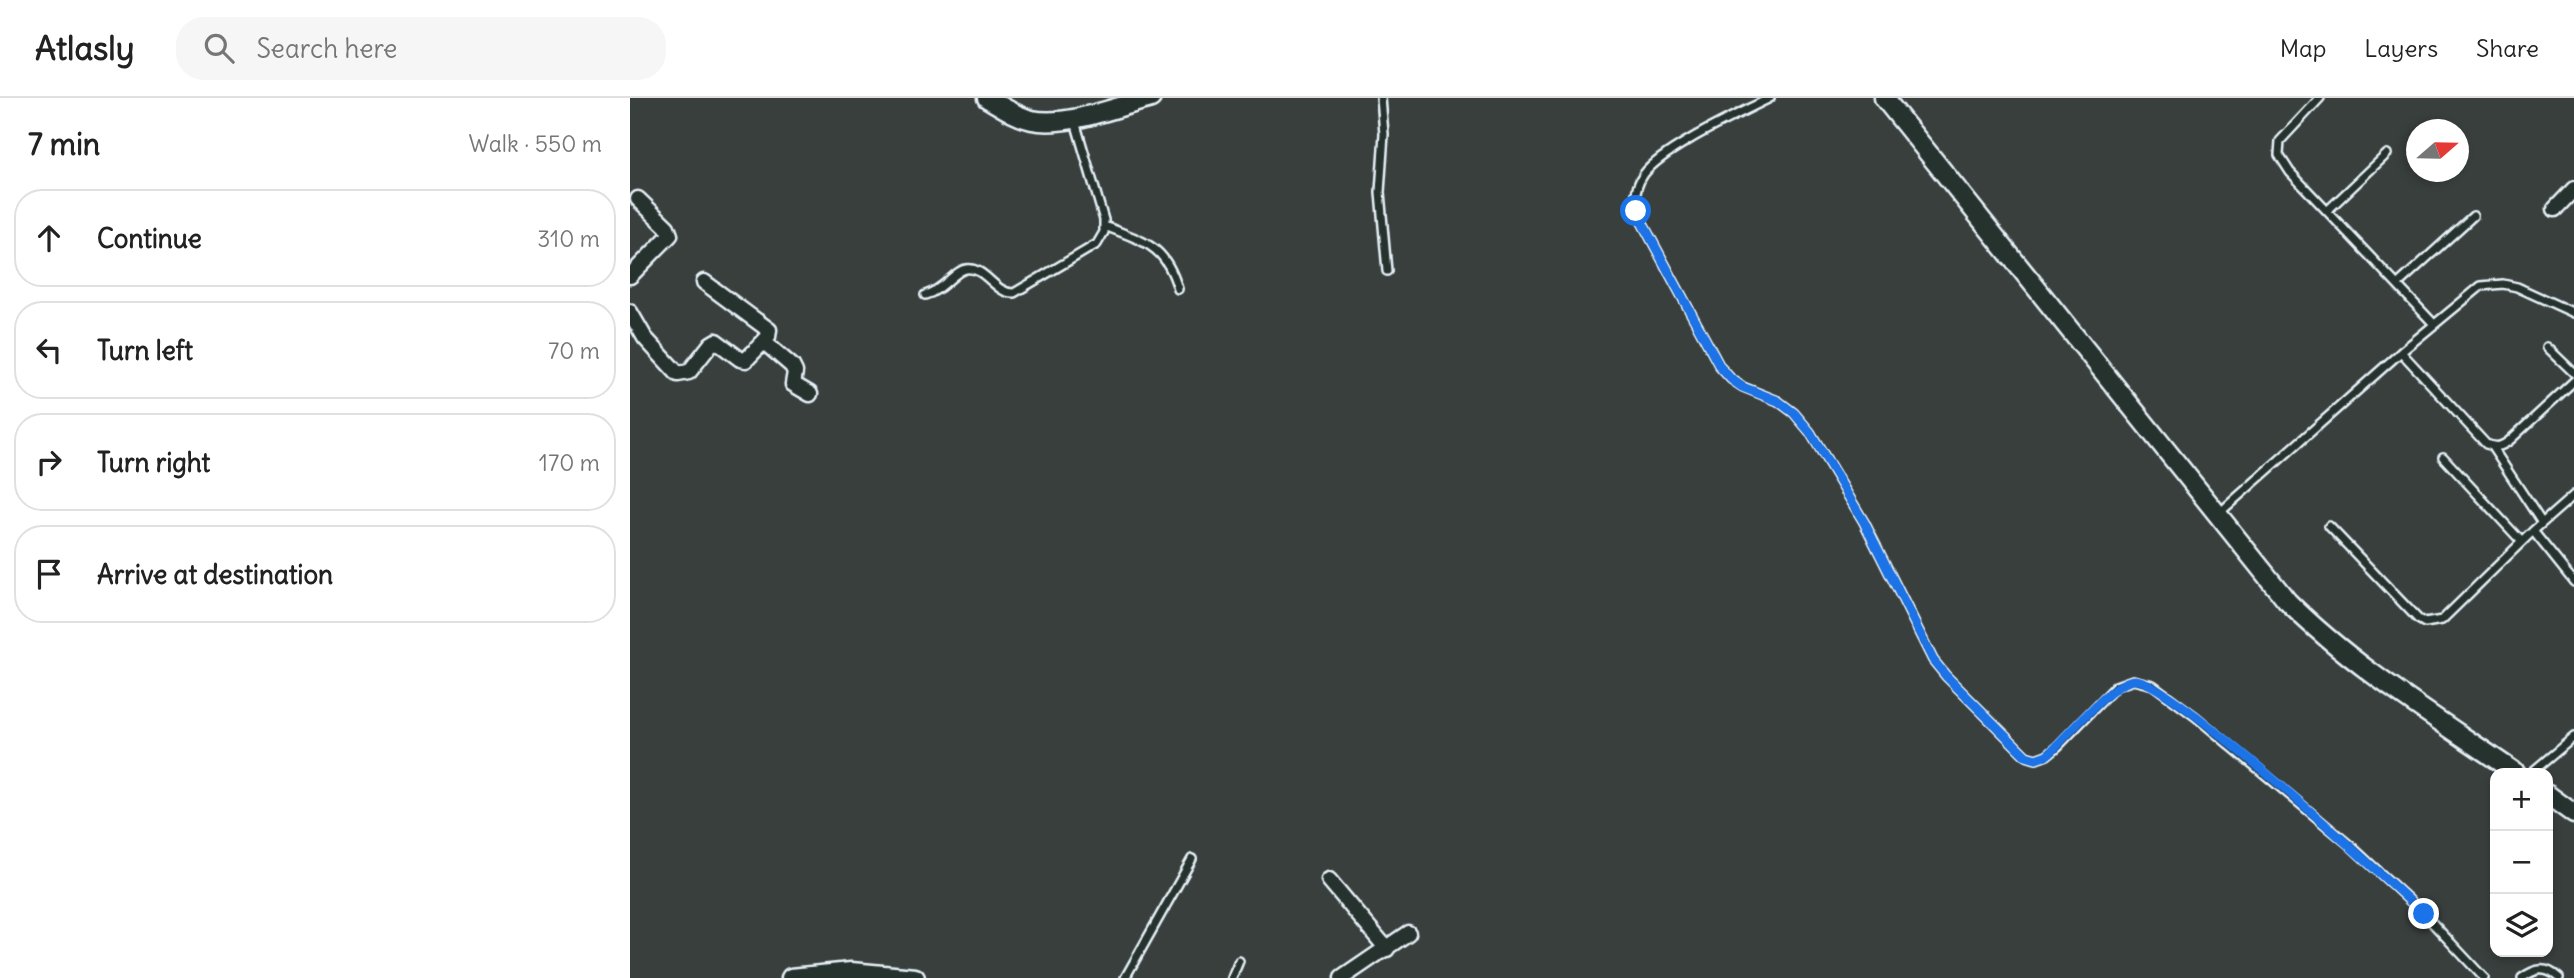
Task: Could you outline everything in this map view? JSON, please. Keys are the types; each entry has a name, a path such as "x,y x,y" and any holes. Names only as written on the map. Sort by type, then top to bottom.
{"street":[{"path":"987,98 1030,120 1049,121 1074,118 1151,98"},
{"path":"1884,98 2263,574 2311,625 2347,655 2509,768"},
{"path":"2555,209 2574,189"},
{"path":"630,276 670,235 667,227 638,199"},
{"path":"630,312 655,350 682,375 689,372 713,342 719,342 742,361 748,359 770,335 767,328 704,282"},
{"path":"764,342 792,366 795,372 793,384 810,394"},
{"path":"2553,799 2574,814"},
{"path":"1329,880 1387,949"},
{"path":"1342,978 1408,933"},
{"path":"791,978 851,972 915,978"}],"lane":[{"path":"1381,98 1384,134 1380,192 1387,271"},
{"path":"1770,98 1672,151 1650,166 1637,186 1636,211 1720,367 1742,387 1778,401 1794,413 1810,432 1864,522 1924,645 1946,676 2026,756 2036,759 2047,755 2058,746 2116,686 2133,680 2153,685 2196,717 2352,847 2424,914 2484,978"},
{"path":"2320,98 2280,141 2278,155 2290,172 2434,324"},
{"path":"925,295 936,292 955,274 969,268 1002,291 1020,291 1097,244 1105,226 1074,118"},
{"path":"2327,211 2388,154"},
{"path":"2397,285 2473,216"},
{"path":"1105,226 1152,245 1169,265 1178,289"},
{"path":"2216,515 2472,292 2492,284 2517,288 2574,313"},
{"path":"2547,347 2574,373"},
{"path":"2400,352 2486,444 2492,447 2542,523"},
{"path":"2492,447 2510,441 2574,381"},
{"path":"2443,457 2522,542"},
{"path":"2329,526 2425,624 2442,620 2574,495"},
{"path":"2533,531 2574,582"},
{"path":"2537,768 2574,737"},
{"path":"1125,978 1192,859"},
{"path":"1232,978 1239,961"},
{"path":"2522,978 2543,968 2559,978"}],"route":[{"path":"1636,211 1720,367 1742,387 1778,401 1794,413 1810,432 1864,522 1933,660 2026,756 2036,759 2047,755 2116,686 2133,680 2153,685 2279,785 2352,847 2424,914"}]}
